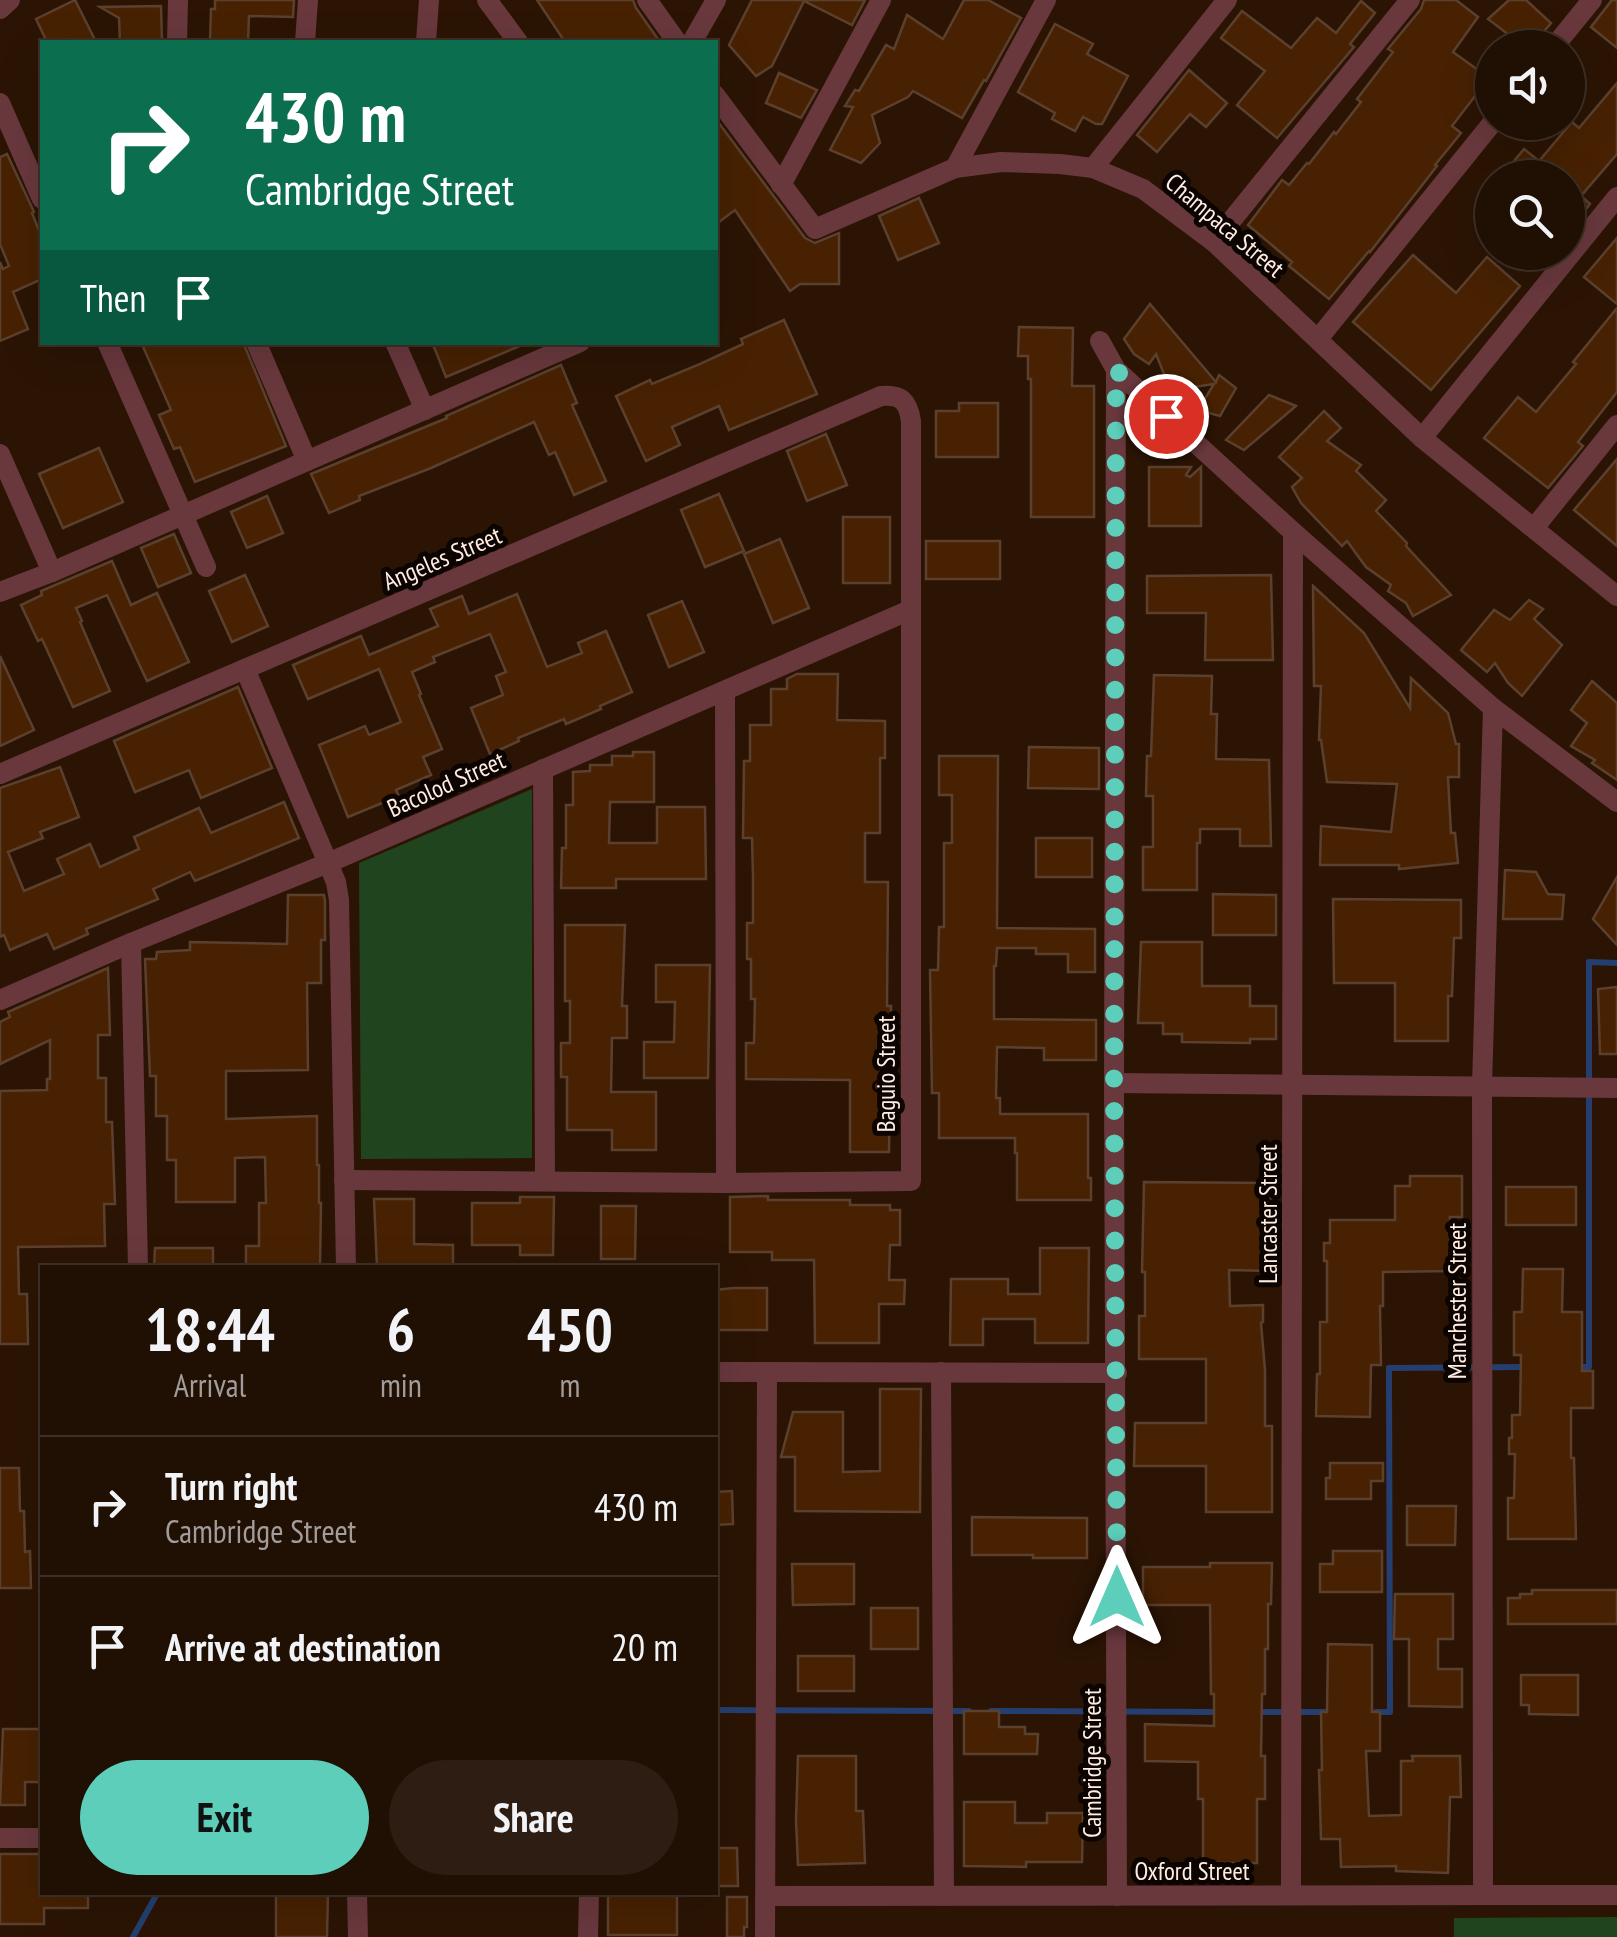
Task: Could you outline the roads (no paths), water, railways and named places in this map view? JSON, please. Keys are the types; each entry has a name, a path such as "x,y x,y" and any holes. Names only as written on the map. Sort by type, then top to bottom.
{"street":[{"path":"0,9 10,0"},
{"path":"177,40 178,0"},
{"path":"305,40 308,0"},
{"path":"426,40 429,0"},
{"path":"486,0 516,40"},
{"path":"647,0 676,40"},
{"path":"693,40 716,0"},
{"path":"781,185 881,0"},
{"path":"955,168 1046,0"},
{"path":"1092,168 1228,0"},
{"path":"1214,242 1410,0"},
{"path":"1568,30 1592,0"},
{"name":"Champaca Street","path":"718,99 816,230 955,168 1002,162 1092,168 1143,189 1214,242 1422,438 1617,596"},
{"path":"0,103 40,193"},
{"path":"1318,340 1479,140"},
{"path":"1422,438 1617,196"},
{"name":"Cambridge Street","path":"1100,341 1116,370 1293,532 1493,708 1617,802"},
{"path":"108,345 206,567"},
{"path":"257,345 307,461"},
{"path":"396,345 426,410"},
{"path":"0,592 426,410 539,351 566,345"},
{"name":"Cambridge Street","path":"1116,370 1117,1896"},
{"name":"Angeles Street","path":"0,774 881,396 893,394 904,400"},
{"name":"Baguio Street","path":"344,1180 911,1181 910,420 904,400"},
{"path":"1534,528 1617,425"},
{"path":"0,454 52,572"},
{"name":"Lancaster Street","path":"1291,1895 1293,532"},
{"name":"Bacolod Street","path":"0,1000 328,863 910,610"},
{"path":"245,670 336,882 346,1265"},
{"path":"725,691 726,1183"},
{"name":"Manchester Street","path":"1482,1895 1482,1086 1493,708"},
{"path":"543,769 545,1181"},
{"path":"132,943 138,1265"},
{"path":"1114,1083 1617,1088"},
{"path":"718,1372 1117,1373"},
{"path":"765,1937 768,1372"},
{"path":"941,1372 944,1896"},
{"path":"0,1838 40,1838"},
{"path":"357,1895 358,1937"},
{"path":"588,1895 588,1937"},
{"name":"Oxford Street","path":"766,1896 1617,1895"}],"waterway":[{"path":"1577,1367 1589,1367 1589,962 1617,963"},
{"path":"1376,1712 1390,1712 1389,1368 1529,1367"},
{"path":"718,1710 969,1711"},
{"path":"991,1711 1219,1712"},
{"path":"1256,1712 1329,1712"},
{"path":"133,1937 156,1895"}]}
